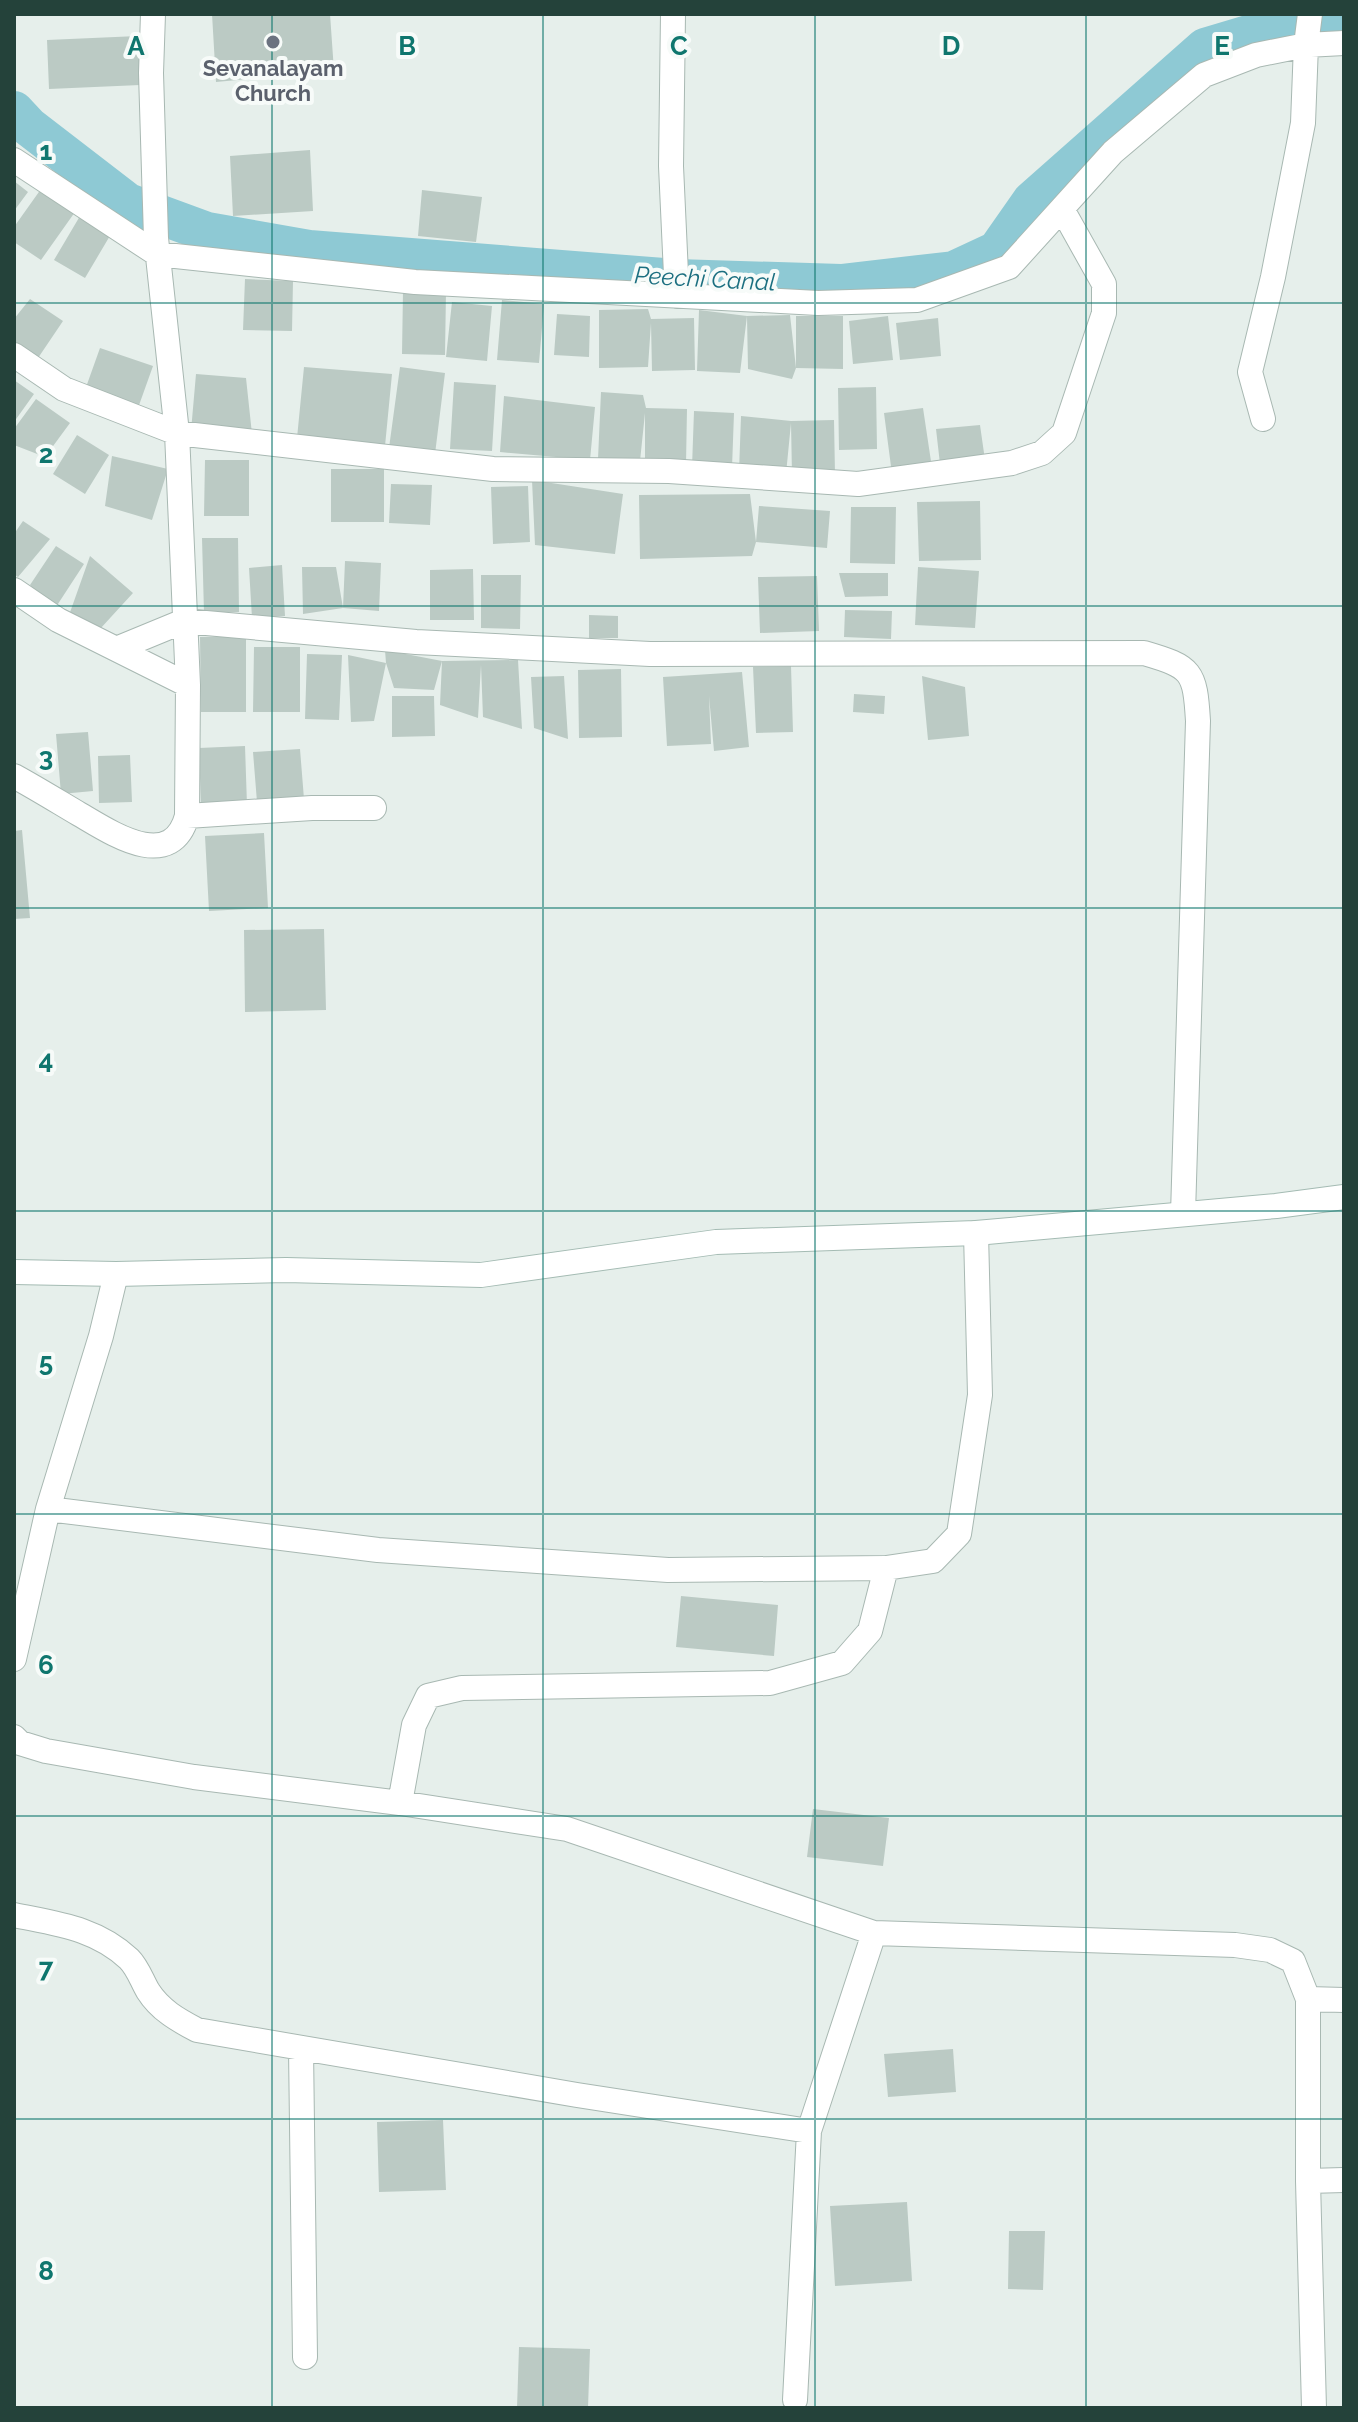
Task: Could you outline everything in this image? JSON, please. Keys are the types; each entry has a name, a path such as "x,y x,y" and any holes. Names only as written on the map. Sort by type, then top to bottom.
{"street":[{"path":"14,776 122,839 147,846 166,844 183,829 187,816 188,685 177,433 156,246 151,73 153,14"},
{"path":"673,14 671,166 677,296"},
{"path":"1263,419 1250,372 1273,277 1303,123 1310,14"},
{"path":"14,160 156,246 415,282 818,303 917,300 1009,267 1113,152 1204,75 1256,55 1306,45 1344,43"},
{"path":"14,355 64,389 177,433 493,469 669,471 858,484 1012,463 1042,453 1064,433 1104,313 1104,284 1062,209"},
{"path":"14,590 58,620 188,685"},
{"path":"116,649 184,621 416,642 650,654 1144,653 1178,663 1196,684 1198,721 1183,1214"},
{"path":"187,816 312,808 374,808"},
{"path":"14,1272 116,1274 286,1270 481,1275 716,1242 976,1233 1344,1197"},
{"path":"48,1509 378,1550 668,1570 886,1568 933,1561 959,1534 980,1395 976,1233"},
{"path":"14,1659 48,1509 101,1336 116,1274"},
{"path":"400,1803 414,1725 428,1696 462,1688 770,1683 842,1663 870,1631 886,1568"},
{"path":"14,1737 20,1743 46,1751 194,1777 400,1803 567,1829 874,1933 1235,1945 1270,1950 1293,1961 1308,1999 1308,2181 1314,2408"},
{"path":"14,1915 83,1929 107,1943 131,1961 150,1995 171,2016 197,2030 809,2131"},
{"path":"795,2400 809,2131 874,1933"},
{"path":"1308,1999 1344,2000"},
{"path":"301,2048 305,2357"},
{"path":"1308,2181 1344,2180"}],"building":[{"name":"Sevanalayam Church","path":"212,14 330,14 334,71 216,82"},
{"path":"138,36 140,85 49,89 47,40"},
{"path":"310,150 313,211 233,216 230,156"},
{"path":"14,181 28,192 14,211"},
{"path":"41,189 75,212 41,260 14,242 14,227"},
{"path":"422,190 482,197 476,242 418,236"},
{"path":"80,216 111,234 85,278 54,260"},
{"path":"245,279 293,281 292,331 243,330"},
{"path":"403,291 446,291 445,355 402,354"},
{"path":"30,299 63,321 36,361 14,345 14,319"},
{"path":"502,300 544,304 539,363 497,360"},
{"path":"452,302 492,306 487,361 446,357"},
{"path":"648,309 651,319 694,318 695,370 652,371 651,323 648,367 599,368 599,310"},
{"path":"699,310 747,316 740,373 697,371"},
{"path":"557,314 590,316 589,357 554,355"},
{"path":"790,315 796,368 792,379 748,369 747,316"},
{"path":"796,316 843,316 843,369 796,368"},
{"path":"888,316 893,360 853,364 849,321"},
{"path":"938,318 941,356 900,360 896,323"},
{"path":"100,348 153,366 138,408 85,390"},
{"path":"304,367 392,374 385,446 297,438"},
{"path":"400,367 445,373 435,454 389,448"},
{"path":"196,374 246,378 252,434 191,431"},
{"path":"14,380 34,394 14,422"},
{"path":"454,382 496,385 492,451 450,449"},
{"path":"876,387 877,449 839,450 838,388"},
{"path":"601,392 643,395 646,408 687,409 686,464 645,463 645,413 640,461 598,459"},
{"path":"504,396 595,407 590,460 500,452"},
{"path":"36,399 70,423 45,457 14,445 14,429"},
{"path":"923,408 932,468 892,474 884,413"},
{"path":"694,411 734,413 732,468 692,467"},
{"path":"741,416 791,421 834,420 835,474 792,475 791,423 786,474 739,472"},
{"path":"980,425 985,460 940,464 936,429"},
{"path":"77,435 109,455 85,494 53,474"},
{"path":"112,456 168,469 152,520 105,506"},
{"path":"205,460 249,460 249,516 204,516"},
{"path":"331,469 384,469 384,522 331,522"},
{"path":"532,480 623,494 615,554 535,545"},
{"path":"391,484 432,485 430,525 389,523"},
{"path":"528,486 530,542 493,544 491,487"},
{"path":"750,494 756,542 752,556 640,559 639,495"},
{"path":"980,501 981,560 919,561 917,502"},
{"path":"759,506 830,511 827,548 756,542"},
{"path":"851,507 896,507 895,564 850,563"},
{"path":"23,521 50,539 18,577 14,574 14,534"},
{"path":"202,538 238,538 239,612 204,613"},
{"path":"56,546 84,564 54,610 30,585"},
{"path":"90,556 133,593 100,629 68,618"},
{"path":"345,561 381,563 379,611 343,608"},
{"path":"282,565 285,616 252,618 249,568"},
{"path":"302,567 336,567 343,608 303,614"},
{"path":"918,567 979,571 975,628 915,625"},
{"path":"473,569 474,620 430,620 430,570"},
{"path":"839,573 888,573 888,596 845,597"},
{"path":"481,575 521,575 520,629 481,628"},
{"path":"817,576 819,631 760,633 758,577"},
{"path":"845,610 892,611 891,639 844,637"},
{"path":"589,615 618,616 618,638 589,638"},
{"path":"246,636 246,712 201,712 200,637"},
{"path":"254,647 300,647 300,712 253,712"},
{"path":"385,650 442,661 434,690 394,688"},
{"path":"307,654 342,655 339,720 305,719"},
{"path":"348,655 386,663 374,721 351,722"},
{"path":"518,660 522,729 483,717 481,665 478,718 440,705 442,661"},
{"path":"791,666 793,732 756,733 753,667"},
{"path":"621,669 622,737 579,738 578,670"},
{"path":"742,672 749,747 714,751 709,696 711,744 667,746 663,677"},
{"path":"564,676 568,739 534,728 531,677"},
{"path":"922,676 965,687 969,736 928,740"},
{"path":"854,694 885,696 884,714 853,712"},
{"path":"392,696 434,696 435,736 392,737"},
{"path":"88,732 93,791 61,794 56,734"},
{"path":"245,746 247,805 201,806 199,748"},
{"path":"300,749 304,799 257,802 253,752"},
{"path":"130,755 132,802 99,803 98,756"},
{"path":"22,830 30,918 14,919 14,831"},
{"path":"264,833 268,908 209,911 205,836"},
{"path":"324,929 326,1010 245,1012 244,930"},
{"path":"681,1596 778,1605 774,1656 676,1647"},
{"path":"813,1809 889,1818 883,1866 807,1857"},
{"path":"953,2049 956,2092 888,2097 884,2054"},
{"path":"443,2120 446,2190 379,2192 377,2122"},
{"path":"907,2202 912,2281 835,2286 830,2206"},
{"path":"1009,2231 1045,2231 1043,2290 1008,2289"},
{"path":"519,2347 590,2349 588,2408 517,2408"}],"waterway":[{"name":"Peechi Canal","path":"14,111 28,126 128,203 207,232 309,250 676,279 841,284 954,271 997,251 1032,201 1205,48 1272,28 1344,24"}],"place":[{"name":"Sevanalayam Church","path":"273,42"}]}
